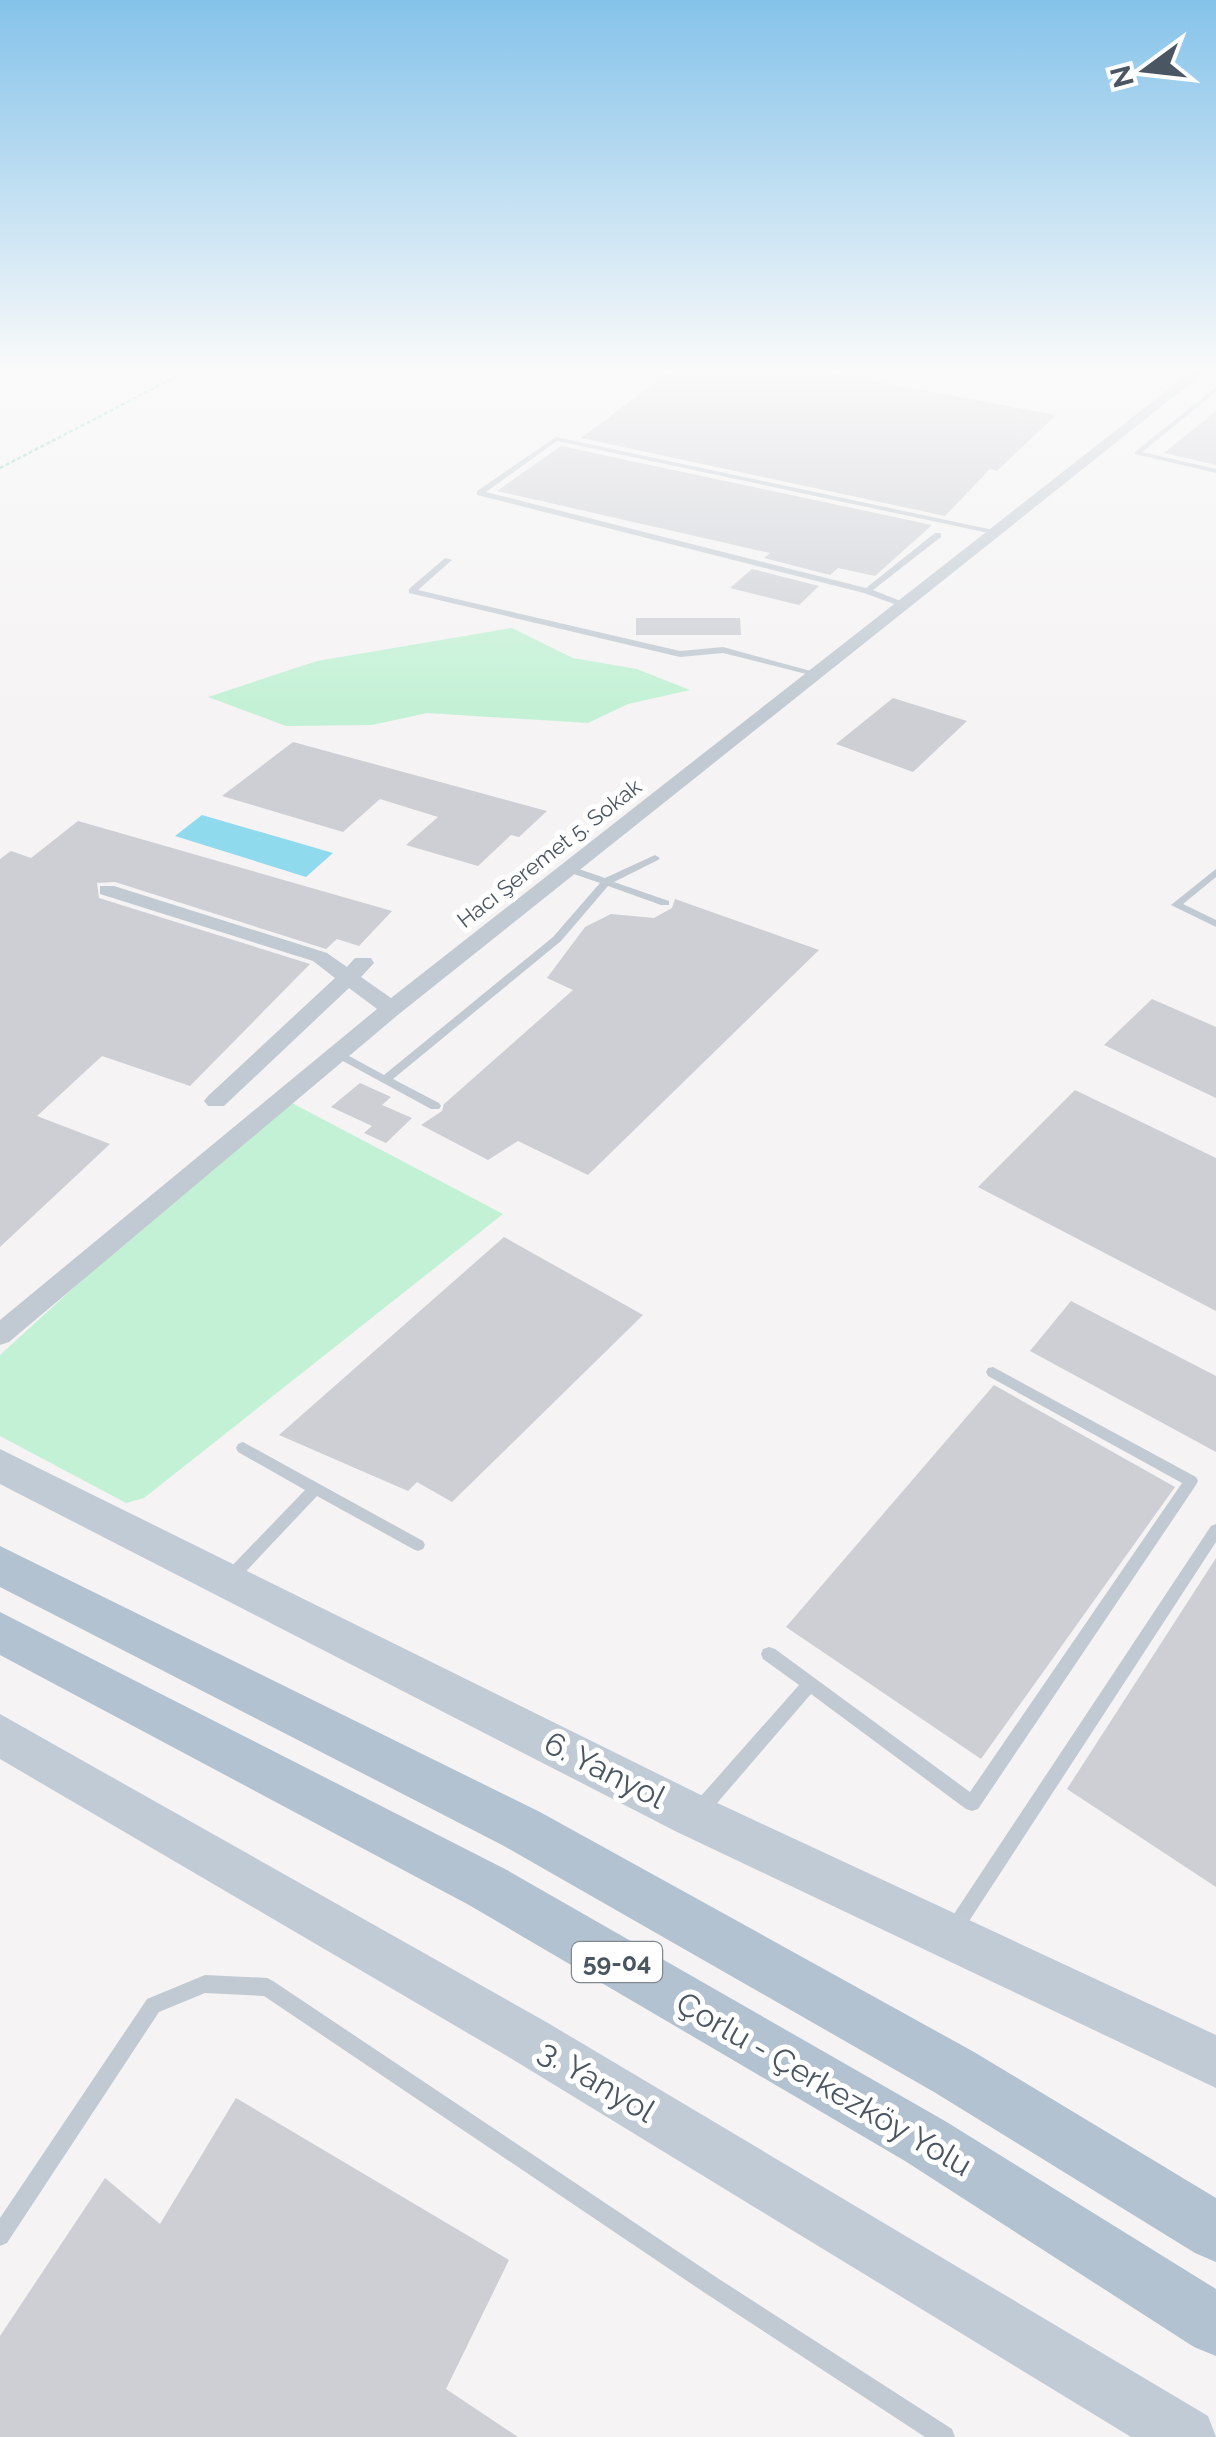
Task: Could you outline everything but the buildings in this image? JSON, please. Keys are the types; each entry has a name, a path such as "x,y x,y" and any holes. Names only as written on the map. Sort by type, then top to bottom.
{"main road":[{"name":"6. Yanyol","path":"0,1465 694,1816 1216,2062"},
{"name":"59-04","path":"0,1565 522,1829 954,2072 1216,2232"},
{"name":"Çorlu - Çerkezköy Yolu","path":"0,1632 488,1887 925,2140 1216,2325"},
{"name":"3. Yanyol","path":"0,1736 530,2041 1188,2437"}],"street":[{"name":"Hacı Şeremet 5. Sokak","path":"0,1335 391,1009 1061,484"},
{"path":"107,890 355,971 391,1009"},
{"path":"216,1101 355,971"}],"lane":[{"path":"493,484 480,493 867,592 905,606"},
{"path":"766,484 998,533"},
{"path":"867,592 938,535"},
{"path":"448,560 412,591 680,654 723,650 818,674"},
{"path":"384,1080 557,939 606,882 655,858"},
{"path":"569,869 664,903"},
{"path":"1216,872 1176,905 1216,924"},
{"path":"336,1054 435,1106"},
{"path":"769,1654 972,1803 1191,1481 993,1372"},
{"path":"243,1448 418,1545"},
{"path":"228,1580 316,1489"},
{"path":"950,1936 1216,1530"},
{"path":"694,1816 809,1685"},
{"path":"0,2236 153,2005 204,1984 267,1987 944,2437"}],"green space":[{"path":"512,628 573,658 637,669 690,690 628,704 588,723 427,713 372,725 286,726 208,697 317,661"},
{"path":"290,1102 503,1214 144,1498 126,1503 0,1436 0,1355 116,1249"}],"water":[{"path":"202,815 333,853 306,877 175,836"}]}
